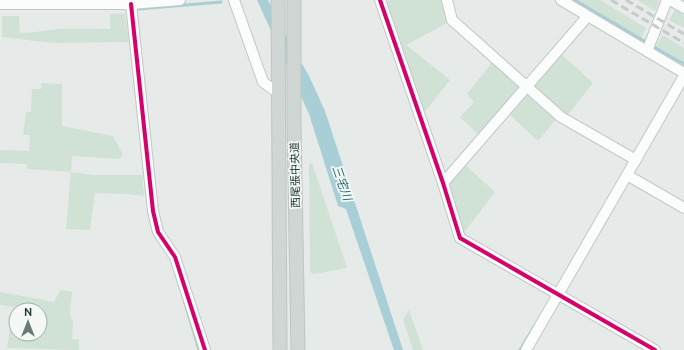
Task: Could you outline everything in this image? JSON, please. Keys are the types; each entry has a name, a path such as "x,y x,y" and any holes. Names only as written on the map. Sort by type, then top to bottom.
{"main road":[{"name":"西尾張中央道","path":"278,0 280,350"},
{"name":"西尾張中央道","path":"294,0 294,124 298,350"}],"street":[{"path":"0,4 131,4 178,0"},
{"path":"234,0 263,82 278,88"},
{"path":"380,0 443,183 460,238 655,350"},
{"path":"447,0 452,20 561,117 636,160"},
{"path":"561,0 587,17 684,73"},
{"path":"647,51 666,0"},
{"path":"670,0 684,8"},
{"path":"131,4 153,211 158,232 175,257 205,350"},
{"path":"443,183 587,17"},
{"path":"526,350 684,76"},
{"path":"627,175 684,208"}],"green space":[{"path":"444,0 449,22 406,45 450,80 423,114 385,1"},
{"path":"579,0 600,0 646,28 641,38"},
{"path":"637,0 657,0 659,2 655,11"},
{"path":"675,10 684,15 684,28 669,20"},
{"path":"110,14 125,14 129,42 53,43 2,37 2,16 19,16 20,33 30,33 55,29 110,29"},
{"path":"662,35 684,48 684,62 656,46"},
{"path":"560,53 593,83 567,116 536,89 536,82"},
{"path":"493,61 520,85 520,89 479,135 460,117 474,102 467,94"},
{"path":"41,83 62,84 62,126 113,136 123,155 119,159 72,156 71,172 27,169 27,164 0,163 0,150 29,151 30,135 23,135 26,112 31,112 32,89 41,89"},
{"path":"526,95 531,95 557,118 538,141 509,114"},
{"path":"312,163 347,268 314,274 310,272 309,164"},
{"path":"464,164 495,192 462,235 448,188 450,180"},
{"path":"71,172 95,175 142,175 144,196 95,193 90,230 66,229"},
{"path":"60,290 72,292 70,315 73,321 72,339 79,340 79,350 7,348 8,341 48,342 48,302 8,302 8,306 0,305 0,292 54,302"},
{"path":"409,310 423,350 413,350 403,319"}],"water":[{"name":"三宅川","path":"257,0 268,0 275,16 309,76 325,111 403,350 394,350 346,209 338,206 309,114"}],"waterway":[{"path":"575,0 646,42"},
{"path":"139,9 221,2"},
{"path":"656,48 684,64"},
{"path":"184,300 199,350"},
{"path":"520,350 535,325"}],"railway":[{"path":"611,0 684,43"},
{"path":"626,0 684,34"}],"cycle path":[{"path":"380,0 443,183 460,238 655,350"},
{"path":"131,4 153,211 158,232 175,257 205,350"}]}
